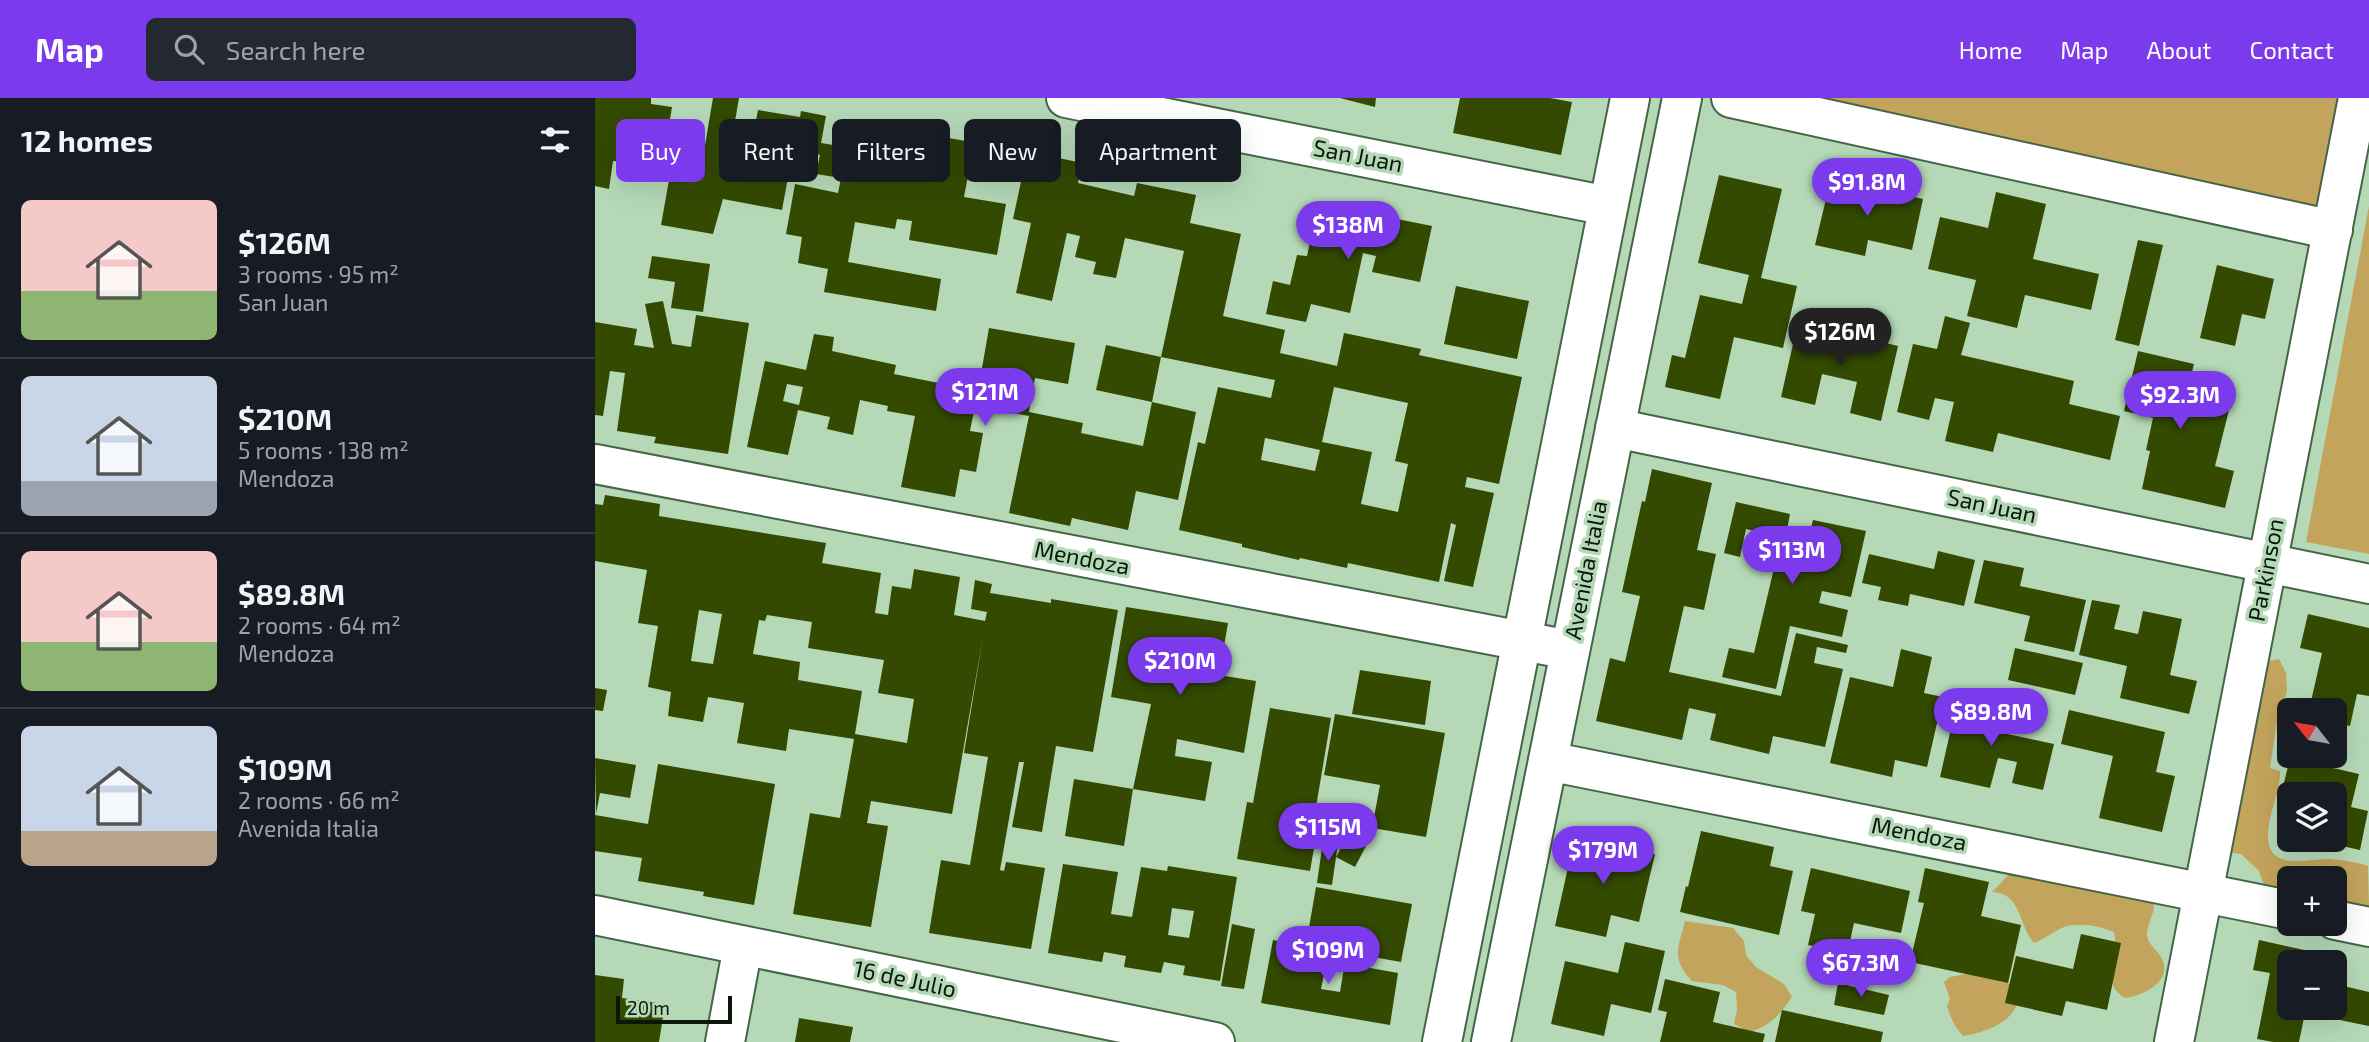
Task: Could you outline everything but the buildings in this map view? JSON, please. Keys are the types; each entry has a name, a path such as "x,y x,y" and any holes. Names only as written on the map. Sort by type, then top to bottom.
{"street":[{"name":"San Juan","path":"1066,98 1608,206"},
{"path":"1442,1042 1630,98"},
{"name":"Avenida Italia","path":"1491,1042 1682,98"},
{"path":"1731,98 2333,230"},
{"name":"Parkinson","path":"2174,1042 2358,98"},
{"name":"San Juan","path":"1615,428 2369,584"},
{"name":"Mendoza","path":"595,464 1521,643 1570,650"},
{"name":"Mendoza","path":"1548,761 2277,907"},
{"name":"16 de Julio","path":"595,915 1215,1042"},
{"path":"2347,922 2369,927"},
{"path":"725,1042 743,946"}],"shaded area":[{"path":"1828,98 2339,98 2318,213"},
{"path":"2369,206 2369,554 2306,542"},
{"path":"2279,659 2286,673 2287,691 2285,698 2277,698 2277,721 2270,768 2280,771 2270,818 2270,847 2275,855 2291,861 2330,859 2368,866 2369,906 2363,908 2347,905 2347,866 2277,866 2277,897 2267,893 2259,871 2241,854 2223,852 2263,662"},
{"path":"2014,869 2045,882 2060,884 2076,881 2147,897 2154,903 2147,936 2161,956 2164,967 2159,981 2154,987 2132,997 2125,998 2117,991 2111,976 2114,932 2102,928 2070,926 2034,943 2014,904 2002,894 1992,892"},
{"path":"1685,921 1733,928 1744,941 1746,955 1756,967 1784,984 1792,997 1774,1019 1749,1032 1734,1024 1736,992 1723,985 1692,981 1681,966 1678,953"},
{"path":"1966,974 2008,983 2014,988 2017,1004 2002,1022 1979,1033 1963,1036 1950,1015 1947,1006 1950,999 1944,982 1950,977"}]}
